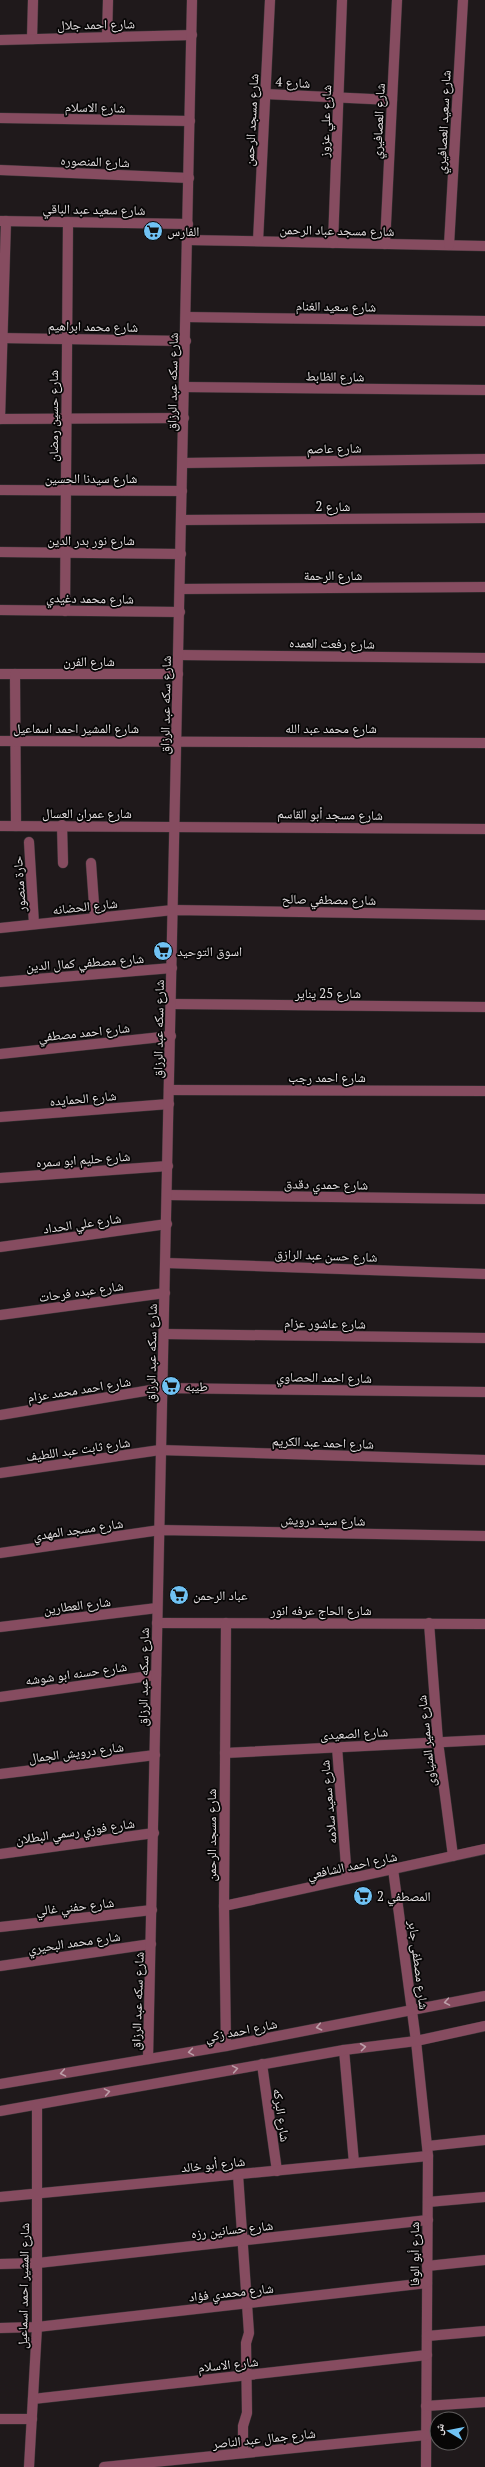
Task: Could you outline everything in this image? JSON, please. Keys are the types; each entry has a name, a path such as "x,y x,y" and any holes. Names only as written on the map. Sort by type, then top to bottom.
{"street":[{"path":"32,38 33,0"},
{"path":"108,0 108,37"},
{"name":"شارع سكه عبد الرزاق","path":"148,2059 154,1833 157,1608 160,1530 160,1450 163,1388 170,1090 174,826 186,341 192,0"},
{"name":"شارع مسجد الرحمن","path":"258,241 270,0"},
{"name":"شارع علي عزوز","path":"334,243 342,0"},
{"name":"شارع العصافيري","path":"385,244 397,0"},
{"name":"شارع سعيد العصافيري","path":"449,245 462,0"},
{"name":"شارع احمد جلال","path":"0,40 192,35"},
{"name":"شارع 4","path":"265,94 392,100"},
{"name":"شارع الاسلام","path":"0,118 190,121"},
{"name":"شارع المنصوره","path":"0,170 189,178"},
{"path":"3,221 0,419 184,418"},
{"name":"شارع سعيد عبد الباقي","path":"3,221 188,224"},
{"name":"شارع حسين رمضان","path":"65,611 68,222"},
{"name":"شارع مسجد عباد الرحمن","path":"188,240 485,246"},
{"name":"شارع سعيد الغنام","path":"186,317 485,321"},
{"name":"شارع محمد ابراهيم","path":"2,338 186,341"},
{"name":"شارع الظابط","path":"184,387 485,390"},
{"name":"شارع عاصم","path":"183,463 485,458"},
{"name":"شارع سيدنا الحسين","path":"0,490 182,491"},
{"name":"شارع 2","path":"182,520 485,518"},
{"name":"شارع نور بدر الدين","path":"0,552 181,554"},
{"name":"شارع الرحمة","path":"180,589 485,587"},
{"name":"شارع محمد دغيدي","path":"0,610 180,612"},
{"name":"شارع رفعت العمده","path":"179,655 485,658"},
{"name":"شارع الفرن","path":"0,674 178,674"},
{"path":"15,674 16,826"},
{"name":"شارع المشير احمد اسماعيل","path":"0,741 177,740"},
{"name":"شارع محمد عبد الله","path":"177,740 485,743"},
{"name":"شارع عمران العسال","path":"0,826 174,826"},
{"path":"62,826 63,863"},
{"name":"شارع مسجد أبو القاسم","path":"174,826 485,829"},
{"name":"حارة منصور","path":"29,842 34,924"},
{"path":"90,863 95,918"},
{"name":"شارع مصطفي صالح","path":"173,910 485,914"},
{"name":"شارع الحضانه","path":"0,928 173,910"},
{"name":"شارع مصطفي كمال الدين","path":"0,982 172,968"},
{"name":"شارع 25 يناير","path":"171,1004 485,1007"},
{"name":"شارع احمد مصطفي","path":"0,1054 171,1036"},
{"name":"شارع احمد رجب","path":"170,1090 485,1091"},
{"name":"شارع الحمايده","path":"0,1117 169,1104"},
{"name":"شارع حليم ابو سمره","path":"0,1178 168,1166"},
{"name":"شارع حمدي دقدق","path":"167,1195 485,1199"},
{"name":"شارع علي الحداد","path":"0,1247 167,1224"},
{"name":"شارع حسن عبد الرازق","path":"166,1263 485,1274"},
{"name":"شارع عبده فرحات","path":"0,1316 165,1293"},
{"name":"شارع عاشور عزام","path":"164,1334 485,1338"},
{"name":"شارع احمد الحصاوي","path":"163,1388 485,1392"},
{"name":"شارع احمد محمد عزام","path":"0,1415 163,1388"},
{"name":"شارع احمد عبد الكريم","path":"160,1450 485,1460"},
{"name":"شارع ثابت عبد اللطيف","path":"0,1473 160,1450"},
{"name":"شارع سيد درويش","path":"160,1530 485,1536"},
{"name":"شارع مسجد المهدي","path":"0,1553 160,1530"},
{"name":"شارع العطارين","path":"0,1627 157,1608"},
{"name":"شارع الحاج عرفه انور","path":"157,1623 485,1624"},
{"name":"شارع مسجد الرحمن","path":"226,1623 224,1906 226,2046"},
{"name":"شارع سمير المنياوى","path":"429,1623 438,1742 454,1856"},
{"name":"شارع حسنه ابو شوشه","path":"0,1696 156,1675"},
{"name":"شارع الصعيدى","path":"225,1752 485,1740"},
{"name":"شارع سعيد سلامه","path":"337,1747 347,1879"},
{"name":"شارع درويش الجمال","path":"0,1774 155,1755"},
{"name":"شارع فوزي رسمي البطلان","path":"0,1854 154,1833"},
{"name":"شارع احمد الشافعي","path":"224,1906 485,1849"},
{"name":"شارع مصطفى جابر","path":"394,1869 416,2041"},
{"name":"شارع حفني غالي","path":"0,1927 152,1910"},
{"name":"شارع محمد البحيري","path":"0,1966 151,1944"},
{"name":"شارع احمد زكي","path":"0,2084 226,2046 411,2009 485,1996"},
{"path":"0,2111 344,2050 416,2041 485,2026"},
{"name":"شارع أبو الوفا","path":"416,2041 428,2151 426,2467"},
{"path":"344,2050 354,2164"},
{"name":"شارع البركه","path":"262,2064 277,2171"},
{"name":"شارع المشير احمد اسماعيل","path":"29,2467 37,2328 37,2105"},
{"name":"شارع أبو خالد","path":"0,2197 354,2164 485,2140"},
{"path":"238,2175 249,2333 246,2343 247,2413 243,2426 243,2453"},
{"path":"428,2202 485,2197"},
{"name":"شارع حسانين رزه","path":"0,2264 38,2263 428,2220"},
{"path":"428,2266 485,2260"},
{"name":"شارع محمدي فؤاد","path":"0,2328 37,2328 427,2283"},
{"path":"427,2336 485,2331"},
{"name":"شارع الاسلام","path":"33,2399 427,2355"},
{"path":"426,2406 485,2402"},
{"path":"0,2419 32,2419"},
{"name":"شارع جمال عبد الناصر","path":"104,2467 426,2435"}],"place":[{"name":"الفارس","path":"153,231"},
{"name":"اسوق التوحيد","path":"163,951"},
{"name":"طيبه","path":"171,1386"},
{"name":"عباد الرحمن","path":"179,1595"},
{"name":"المصطفي 2","path":"363,1896"}]}
